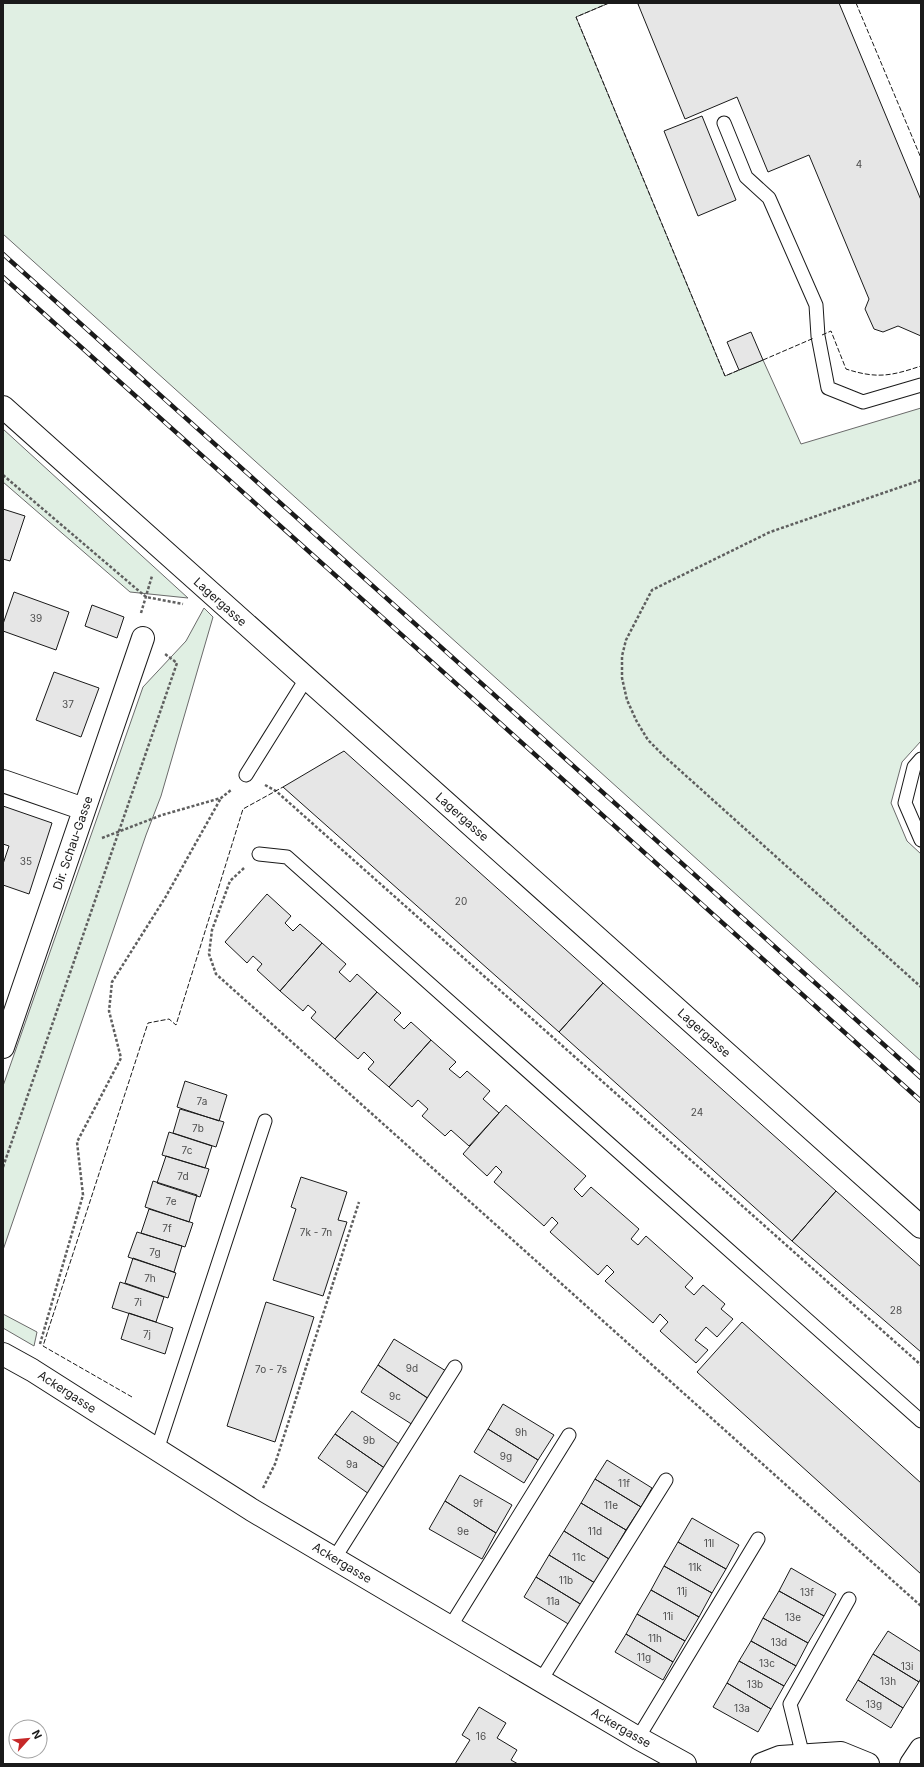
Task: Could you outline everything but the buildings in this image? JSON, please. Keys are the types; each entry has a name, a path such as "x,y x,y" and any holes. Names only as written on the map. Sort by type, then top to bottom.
{"street":[{"name":"Lagergasse","path":"3,407 160,549 921,1227"},
{"name":"Dir. Schau-Gasse","path":"3,1047 143,638"},
{"path":"3,781 84,809"},
{"name":"Ackergasse","path":"3,1354 32,1370 252,1510 638,1738 685,1764"},
{"path":"911,1764 921,1749"},
{"path":"762,1764 780,1757 841,1753 868,1764"}],"lane":[{"path":"724,123 746,177 769,198 816,305 818,336 828,388 863,402 921,385"},
{"path":"246,775 306,679"},
{"path":"921,759 914,767 905,803 921,840"},
{"path":"259,854 287,857 921,1421"},
{"path":"157,1450 265,1121"},
{"path":"334,1559 455,1367"},
{"path":"450,1627 569,1435"},
{"path":"541,1680 666,1480"},
{"path":"638,1738 758,1539"},
{"path":"803,1756 790,1704 848,1599"}],"path":[{"path":"3,475 146,597 194,606 214,596"},
{"path":"921,480 770,532 652,590 626,640 622,656 622,678 627,700 637,722 648,740 921,987"},
{"path":"3,1167 177,663 143,638 139,619 160,549"},
{"path":"32,1370 83,1195 77,1142 121,1058 109,1011 112,982 165,898 221,798 246,775"},
{"path":"276,791 921,1365"},
{"path":"70,853 119,831 162,815 221,798"},
{"path":"259,854 230,881 212,930 209,954 216,974 921,1606"},
{"path":"252,1510 275,1464 359,1202"}],"green space":[{"path":"3,3 609,3 576,17 725,376 763,360 801,444 921,408 921,741 902,762 891,803 907,841 921,854 921,1061 3,234"},
{"path":"3,429 188,598 130,592 3,482"},
{"path":"204,608 213,617 161,796 146,835 3,1250 3,1086 143,687 186,641"},
{"path":"3,1314 37,1332 34,1346 3,1328"}],"railway":[{"path":"3,254 921,1078"},
{"path":"3,277 921,1101"}],"fence":[{"path":"609,3 576,17 725,376 739,370"},
{"path":"856,3 921,158"},
{"path":"822,335 831,331 846,369 867,374 884,375 921,366"},
{"path":"763,360 814,338"},
{"path":"132,1397 43,1346 148,1023 169,1019 176,1025 243,809 283,787"}]}
